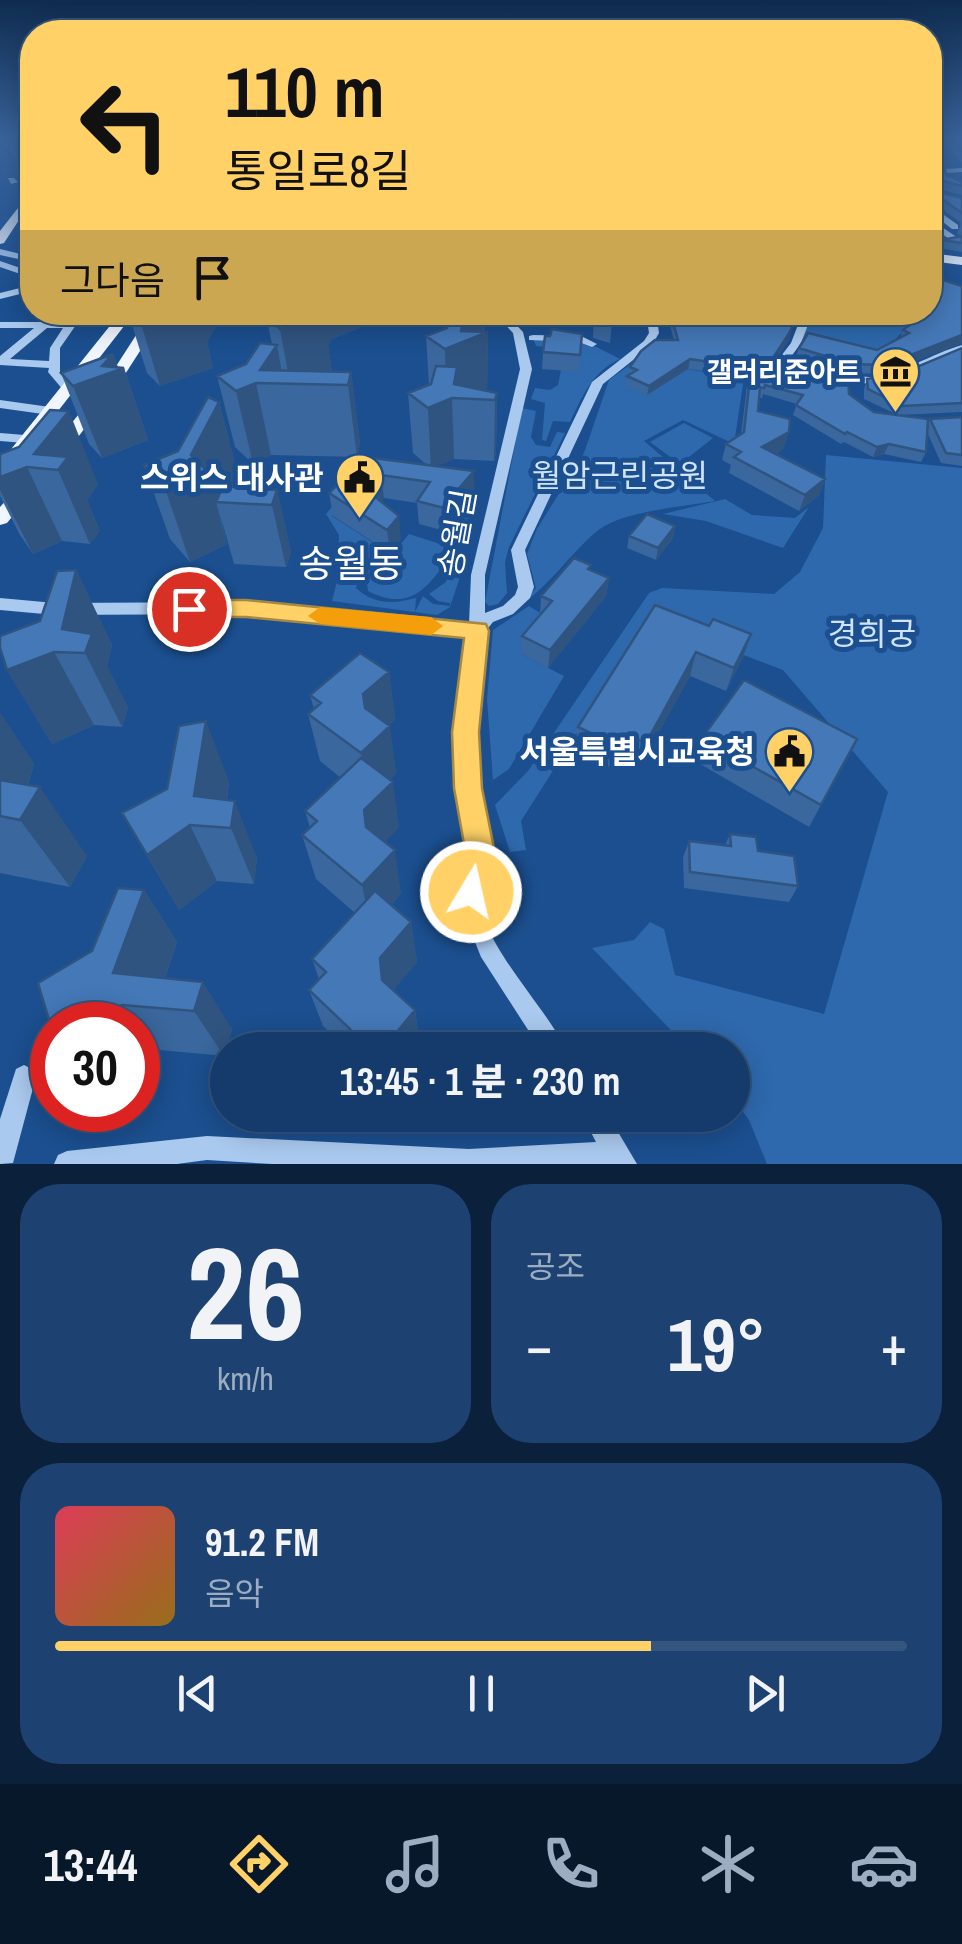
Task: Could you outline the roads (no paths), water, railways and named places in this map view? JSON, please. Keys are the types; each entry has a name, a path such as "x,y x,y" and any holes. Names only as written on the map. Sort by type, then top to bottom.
{"main road":[{"path":"1,236 20,212"},
{"path":"0,474 119,325"},
{"path":"0,519 118,376 150,325"}],"street":[{"path":"942,219 961,237"},
{"path":"22,325 71,325"},
{"path":"68,389 54,365 55,348 71,325"},
{"name":"송월길","path":"511,325 518,332 526,369 481,558 466,732 468,788 483,868 473,882 471,904 488,946 543,1032"},
{"path":"0,604 55,610 246,608 477,631 488,618 508,610 522,598 526,586 518,550 598,382 648,343 653,325"},
{"path":"771,377 796,344 803,325"},
{"path":"43,326 0,362 54,365"},
{"path":"533,338 581,339 596,346"},
{"path":"819,370 854,386 887,381 941,353 962,348"},
{"path":"784,360 801,365"},
{"path":"0,404 50,411"},
{"path":"0,437 25,439"},
{"path":"0,1162 24,1077"},
{"path":"604,1132 621,1159"},
{"path":"67,1164 206,1148 469,1162 621,1159"}],"place":[{"name":"갤러리준아트","path":"896,414"},
{"name":"스위스 대사관","path":"359,520"},
{"name":"서울특별시교육청","path":"790,794"}],"district":[{"name":"송월동","path":"351,564"}],"park label":[{"name":"월암근린공원","path":"620,476"},
{"name":"경희궁","path":"872,634"}]}
